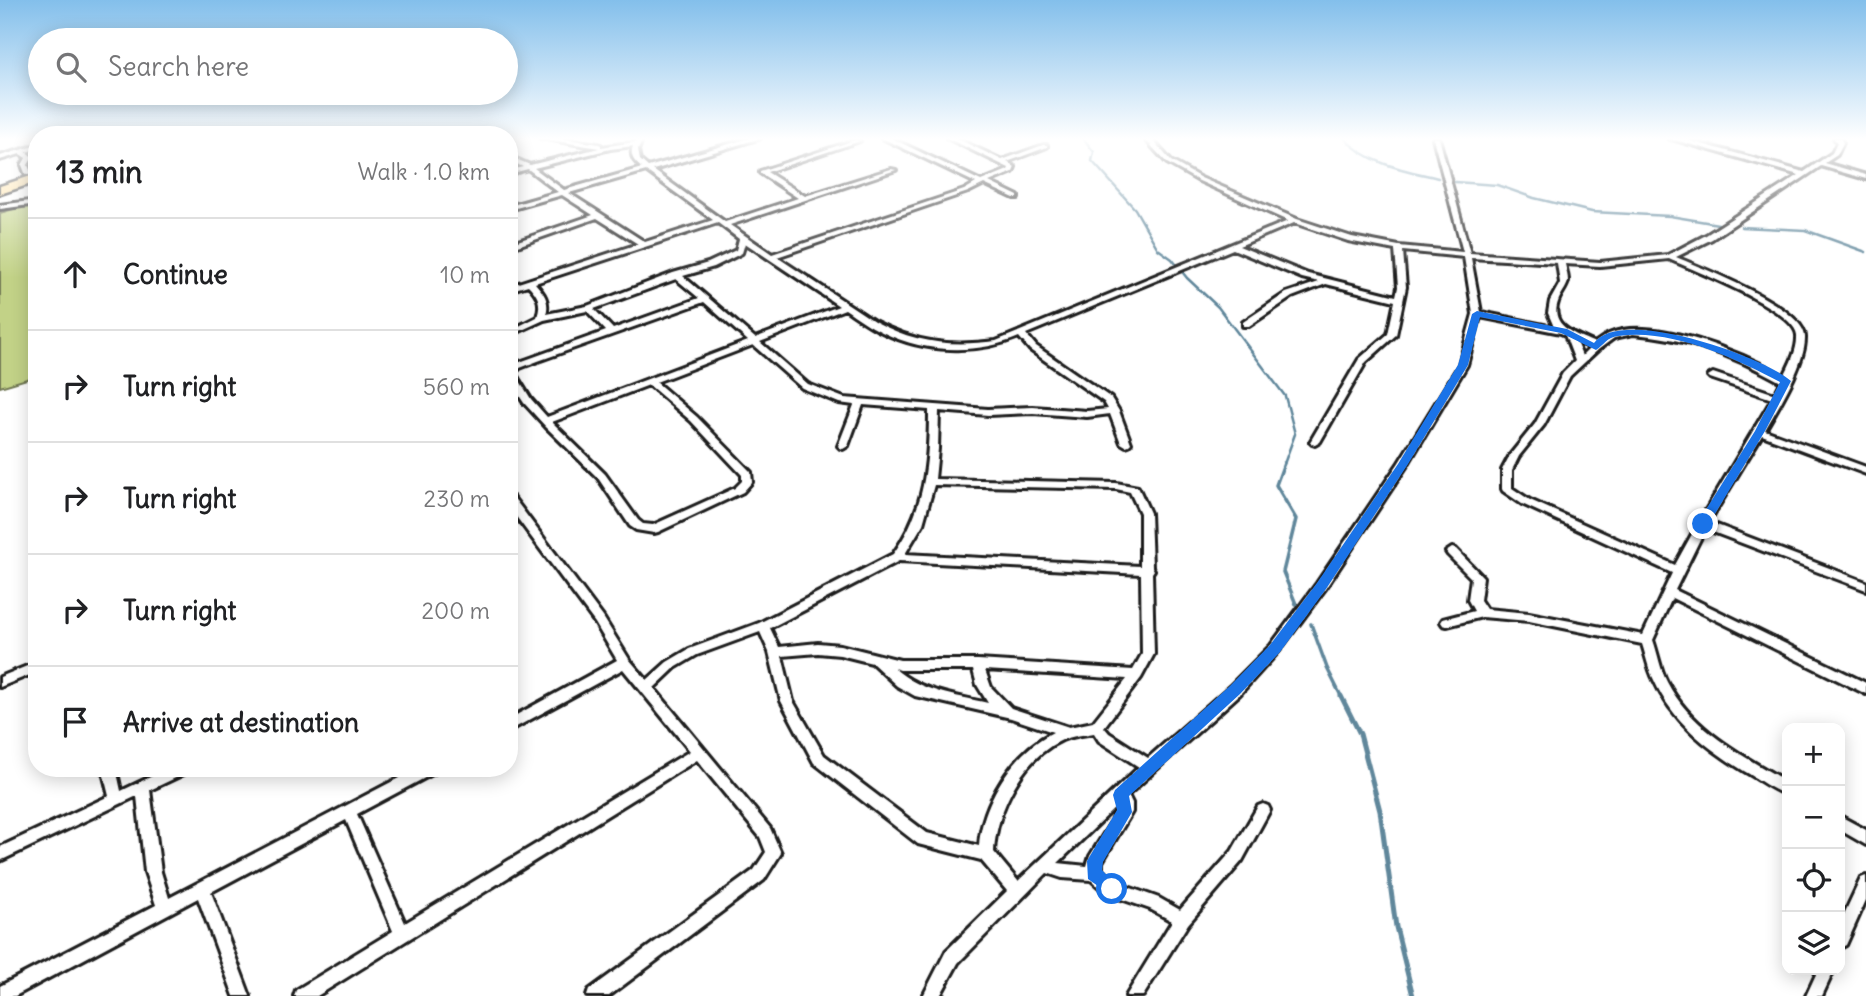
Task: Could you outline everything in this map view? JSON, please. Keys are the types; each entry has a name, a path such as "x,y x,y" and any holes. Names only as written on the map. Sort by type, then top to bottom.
{"highway":[{"path":"0,190 17,184"}],"street":[{"path":"552,184 643,245"},
{"path":"518,205 589,184"},
{"path":"668,184 743,238 892,336 922,345 973,348 1022,335 1294,221"},
{"path":"781,184 804,199"},
{"path":"518,287 643,245 849,184"},
{"path":"773,256 966,191 978,184"},
{"path":"988,184 1016,197"},
{"path":"1215,184 1294,221 1352,239 1399,248 1561,262 1634,262 1670,257 1709,237 1789,184"},
{"path":"931,996 952,957 1149,766 1235,690 1275,648 1321,586 1403,464 1463,365 1477,314 1467,255 1448,184"},
{"path":"0,207 28,204"},
{"path":"518,244 599,215"},
{"path":"728,258 739,251 743,238"},
{"path":"1235,247 1256,258 1325,282 1398,299"},
{"path":"1315,442 1363,361 1392,335 1397,322 1398,299 1402,287 1399,248"},
{"path":"518,331 541,318 589,309 676,275 761,249"},
{"path":"1670,257 1778,309 1798,326 1802,335 1800,347 1778,398 1703,524 1647,640 1662,685 1679,712 1695,730 1782,786"},
{"path":"1561,262 1563,283 1555,296 1551,314 1553,323 1566,333 1596,347"},
{"path":"676,275 805,386 842,401 934,410 965,408 988,412 1033,410 1087,414 1114,411"},
{"path":"1246,324 1289,295 1325,282"},
{"path":"530,284 541,293 545,304 541,318"},
{"path":"518,367 705,299"},
{"path":"546,421 846,306"},
{"path":"589,309 611,332"},
{"path":"1477,314 1566,333"},
{"path":"1566,333 1580,362"},
{"path":"1678,571 1526,502 1507,489 1507,470 1539,425 1566,375 1602,338 1616,333 1660,335 1739,356 1786,381"},
{"path":"1022,335 1033,348 1108,400 1126,443"},
{"path":"1713,376 1778,398"},
{"path":"518,386 546,421 596,470 640,527 654,529 739,490 747,482 747,474 694,419 650,381"},
{"path":"843,446 859,404"},
{"path":"646,688 671,665 693,652 764,626 897,557 909,542 930,481 934,457 934,410"},
{"path":"1760,431 1866,471"},
{"path":"930,481 1128,486 1134,489 1145,513 1148,570 1145,620 1148,654 1137,675 1097,727 1068,732 1050,739 1028,758 1015,775 994,815 986,839 986,854"},
{"path":"518,511 599,620 625,663 765,833 774,853 759,875 595,996"},
{"path":"1703,524 1866,586"},
{"path":"1452,552 1477,577 1474,600 1482,613"},
{"path":"897,557 1148,570"},
{"path":"1669,592 1866,689"},
{"path":"1447,622 1482,613 1529,617 1647,640"},
{"path":"764,626 775,652 787,701 819,759 923,839 986,854 1017,892"},
{"path":"775,652 829,649 900,665 978,666 1137,675"},
{"path":"876,658 901,682 920,692 1011,713 1068,732"},
{"path":"518,721 625,663"},
{"path":"978,666 983,688 990,699 1011,713"},
{"path":"0,682 28,671"},
{"path":"1097,727 1104,737 1149,766"},
{"path":"302,996 698,753"},
{"path":"111,777 116,798"},
{"path":"0,854 164,777"},
{"path":"0,995 413,777"},
{"path":"143,787 153,872 164,907"},
{"path":"1094,873 1095,861 1125,812 1125,803 1120,795"},
{"path":"1134,996 1182,919 1237,856 1263,810"},
{"path":"349,811 402,934"},
{"path":"1845,825 1866,838"},
{"path":"1047,866 1062,871 1094,873 1112,889 1154,902 1182,919"},
{"path":"1845,929 1866,883"},
{"path":"203,890 242,996"},
{"path":"1814,996 1824,975"}],"green space":[{"path":"28,205 28,379 0,387 0,213"}],"waterway":[{"path":"1113,184 1135,209 1158,249 1172,259 1187,278 1218,307 1285,396 1295,434 1284,464"},
{"path":"1490,184 1592,212 1670,216 1718,224"},
{"path":"1741,227 1805,230 1866,252"},
{"path":"1284,463 1276,485 1296,519 1283,572 1296,604"},
{"path":"1311,624 1327,668 1360,734 1380,811 1396,927 1413,996"}],"route":[{"path":"1112,889 1094,873 1095,861 1125,812 1125,803 1120,795 1235,690 1275,648 1321,586 1403,464 1463,365 1477,314 1563,331 1596,347 1602,338 1616,333 1643,333 1681,339 1755,362 1786,381 1760,431 1703,524"}]}
